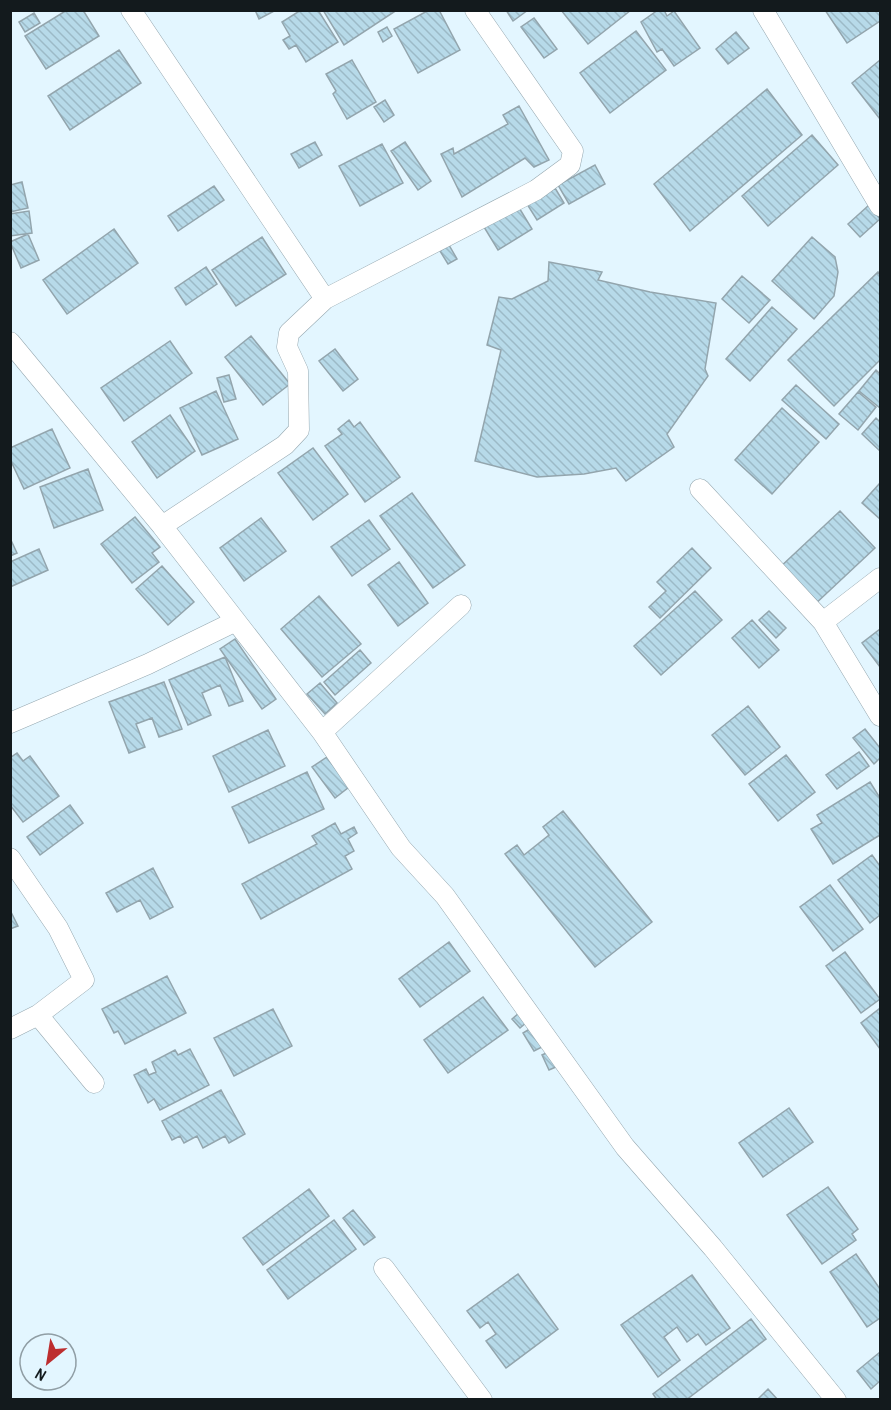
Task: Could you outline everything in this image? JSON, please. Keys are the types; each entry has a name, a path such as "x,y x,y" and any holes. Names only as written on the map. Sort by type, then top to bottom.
{"street":[{"path":"130,10 325,299"},
{"path":"162,526 285,445 299,430 298,371 287,347 289,333 325,299 536,190 570,165 573,151 475,10"},
{"path":"763,10 878,195"},
{"path":"10,342 162,526 322,732 401,848 452,905 625,1147 713,1248 836,1400"},
{"path":"700,489 823,622 880,716"},
{"path":"823,622 880,578"},
{"path":"322,732 460,605"},
{"path":"10,723 148,664 236,621"},
{"path":"10,858 58,928 84,980 38,1016 10,1029"},
{"path":"38,1016 94,1083"},
{"path":"384,1268 482,1400"}],"building":[{"path":"67,10 83,10 99,36 46,69 25,36"},
{"path":"255,10 276,10 259,19"},
{"path":"301,10 318,10 338,42 306,62 296,45 289,49 283,40 290,36 282,22"},
{"path":"323,10 397,10 344,45"},
{"path":"429,10 439,10 460,50 418,73 394,29"},
{"path":"506,10 528,10 513,21"},
{"path":"561,10 631,10 588,44"},
{"path":"658,10 664,10 667,16 674,11 700,48 674,66 662,49 657,52 641,22"},
{"path":"825,10 880,10 880,21 847,43"},
{"path":"34,13 40,23 25,32 19,22"},
{"path":"534,18 557,49 544,58 521,27"},
{"path":"387,27 392,36 383,42 378,32"},
{"path":"636,31 666,70 610,113 580,73"},
{"path":"736,32 749,48 728,64 716,49"},
{"path":"119,50 141,83 70,130 48,96"},
{"path":"352,60 376,102 347,119 333,94 336,91 326,74"},
{"path":"880,60 880,119 852,83"},
{"path":"767,89 802,135 690,231 654,184"},
{"path":"385,100 394,115 384,122 374,107"},
{"path":"519,106 549,160 534,167 525,158 462,197 441,154 453,148 454,154 508,124 503,115"},
{"path":"812,135 838,165 768,226 742,196"},
{"path":"315,142 322,155 299,168 291,154"},
{"path":"405,142 431,181 418,190 391,151"},
{"path":"382,144 403,183 360,206 339,166"},
{"path":"595,165 605,184 569,204 558,185"},
{"path":"22,182 28,208 10,212 10,185"},
{"path":"214,186 224,200 178,231 168,216"},
{"path":"555,188 564,203 537,220 527,204"},
{"path":"869,205 880,219 860,237 848,224"},
{"path":"518,206 532,229 498,250 484,227"},
{"path":"29,211 32,233 10,236 10,214"},
{"path":"114,229 138,263 67,314 43,280"},
{"path":"28,234 39,260 21,268 10,242"},
{"path":"262,237 286,274 236,306 212,270"},
{"path":"812,237 835,257 838,272 834,296 814,319 772,281"},
{"path":"449,245 457,259 448,264 440,251"},
{"path":"549,262 602,272 598,280 650,292 716,303 705,369 708,376 667,434 674,447 626,481 616,468 584,474 537,477 475,461 501,350 487,345 499,297 512,299 548,281"},
{"path":"206,267 217,284 186,305 175,288"},
{"path":"878,272 880,275 880,360 834,406 788,360"},
{"path":"742,276 770,300 749,323 722,299"},
{"path":"772,307 797,329 750,381 726,359"},
{"path":"251,336 290,384 263,405 225,357"},
{"path":"170,341 192,373 124,421 101,388"},
{"path":"335,349 358,379 343,391 319,361"},
{"path":"876,370 880,374 880,408 859,391"},
{"path":"229,375 236,399 224,402 217,378"},
{"path":"796,385 839,424 826,439 782,400"},
{"path":"216,391 238,439 202,455 180,408"},
{"path":"858,392 876,407 858,430 839,414"},
{"path":"782,408 819,442 772,494 735,460"},
{"path":"170,415 195,451 157,478 132,442"},
{"path":"876,418 880,422 880,451 862,434"},
{"path":"349,420 354,427 360,422 400,477 365,502 325,446 342,434 338,429"},
{"path":"52,429 70,468 24,489 10,459 10,448"},
{"path":"313,448 348,494 313,520 278,473"},
{"path":"88,469 103,510 54,528 40,487"},
{"path":"880,483 880,519 862,503"},
{"path":"412,493 465,565 433,588 380,516"},
{"path":"840,511 875,548 812,607 777,570"},
{"path":"135,517 160,547 152,553 159,562 132,583 101,544"},
{"path":"261,518 286,551 244,581 220,548"},
{"path":"369,520 390,549 352,576 331,547"},
{"path":"10,538 17,553 10,556"},
{"path":"692,548 711,568 660,618 649,607 666,591 657,582"},
{"path":"39,549 48,570 10,587 10,562"},
{"path":"399,562 428,603 398,626 368,585"},
{"path":"162,566 194,602 168,625 136,589"},
{"path":"695,591 722,620 661,675 634,646"},
{"path":"319,596 361,644 322,677 281,629"},
{"path":"769,611 786,628 776,638 759,620"},
{"path":"752,620 779,650 759,668 732,638"},
{"path":"880,629 880,667 862,643"},
{"path":"235,639 276,699 262,709 220,649"},
{"path":"360,650 371,663 335,695 324,682"},
{"path":"225,657 243,701 229,706 220,685 202,693 211,715 188,725 169,680"},
{"path":"164,682 182,729 159,737 152,718 136,724 145,747 129,753 109,702"},
{"path":"320,683 337,703 325,714 307,694"},
{"path":"748,706 780,747 745,775 712,735"},
{"path":"865,729 880,748 880,758 874,764 853,738"},
{"path":"268,730 285,766 229,792 213,756"},
{"path":"859,752 869,766 837,789 826,775"},
{"path":"17,753 23,761 30,756 59,796 23,822 10,805 10,758"},
{"path":"786,755 815,792 778,821 749,784"},
{"path":"327,757 349,787 335,798 312,767"},
{"path":"307,772 324,809 249,843 232,807"},
{"path":"870,782 880,798 880,835 833,864 811,829 822,823 817,815"},
{"path":"70,805 83,823 40,855 27,837"},
{"path":"563,811 652,922 595,967 505,854 517,845 524,855 549,835 543,827"},
{"path":"335,823 341,834 354,827 357,833 348,839 354,851 345,856 352,869 261,919 242,884 317,844 312,836"},
{"path":"872,855 880,866 880,915 870,923 838,880"},
{"path":"153,868 173,907 150,919 140,900 117,912 106,893"},
{"path":"830,885 863,929 833,951 800,907"},
{"path":"10,910 18,926 10,929"},
{"path":"449,942 470,971 420,1007 399,979"},
{"path":"845,952 880,999 861,1013 826,966"},
{"path":"167,976 186,1013 125,1044 118,1031 114,1033 102,1009"},
{"path":"483,997 508,1030 448,1073 424,1040"},
{"path":"273,1009 292,1046 234,1076 214,1038"},
{"path":"879,1009 880,1011 880,1049 861,1023"},
{"path":"519,1013 527,1022 520,1028 512,1019"},
{"path":"531,1028 542,1047 534,1051 523,1033"},
{"path":"190,1049 209,1085 160,1110 154,1099 148,1103 134,1075 146,1069 149,1075 156,1072 152,1062 175,1050 178,1055"},
{"path":"551,1051 558,1066 549,1070 542,1055"},
{"path":"221,1090 245,1134 229,1143 225,1136 203,1148 197,1136 184,1143 180,1136 172,1140 162,1121"},
{"path":"789,1108 813,1142 763,1177 739,1143"},
{"path":"828,1187 858,1229 852,1234 856,1240 822,1264 787,1215"},
{"path":"309,1189 329,1216 263,1265 243,1238"},
{"path":"353,1210 375,1237 364,1245 343,1218"},
{"path":"334,1220 356,1249 288,1299 267,1270"},
{"path":"856,1254 880,1289 880,1318 867,1327 830,1272"},
{"path":"518,1274 558,1329 506,1368 486,1341 496,1334 488,1322 480,1328 467,1311"},
{"path":"692,1275 730,1328 706,1345 698,1334 687,1342 677,1327 664,1337 680,1360 658,1377 621,1325"},
{"path":"751,1319 766,1339 686,1400 657,1400 653,1394"},
{"path":"880,1352 880,1381 871,1389 857,1371"},
{"path":"768,1389 778,1400 757,1400"}]}
